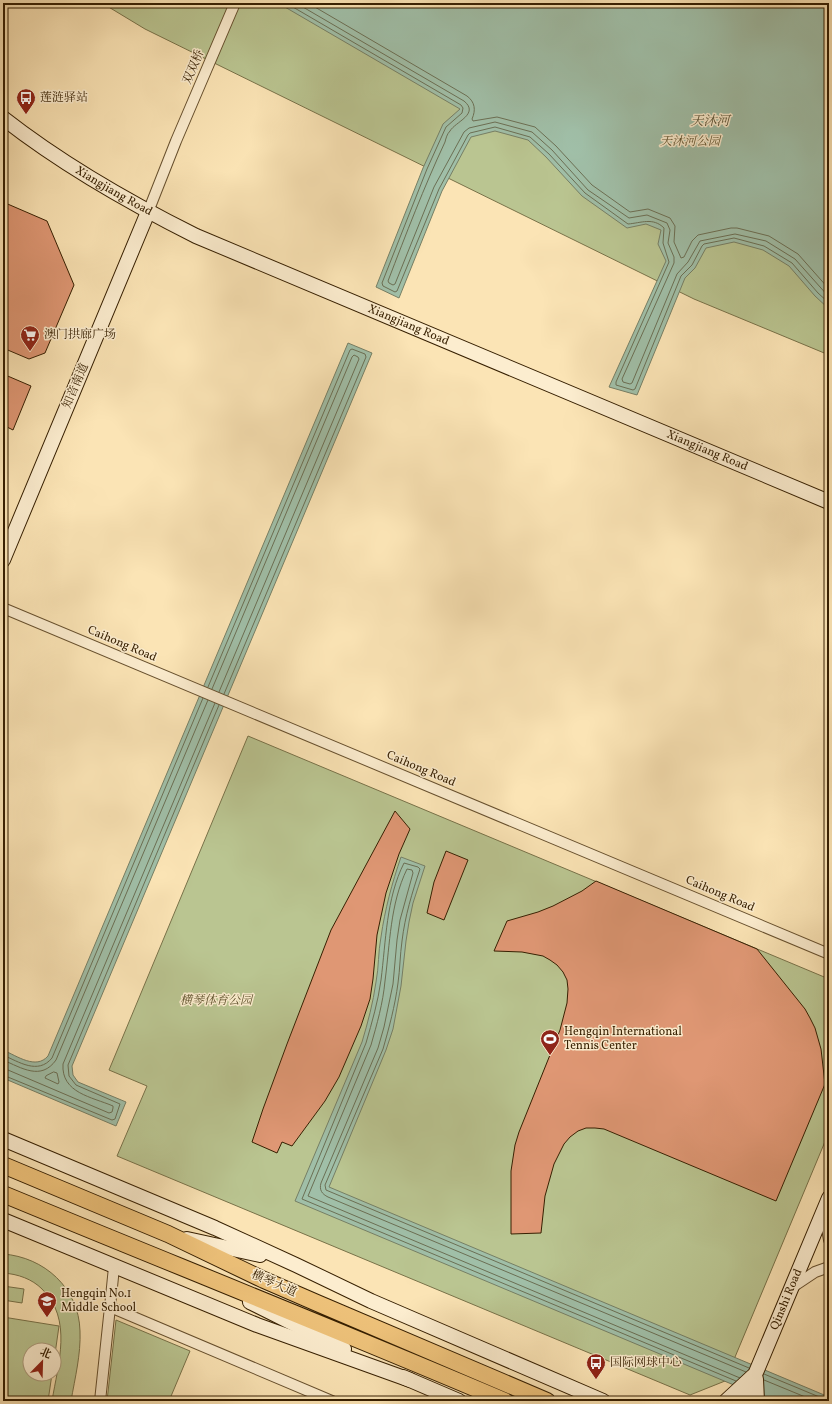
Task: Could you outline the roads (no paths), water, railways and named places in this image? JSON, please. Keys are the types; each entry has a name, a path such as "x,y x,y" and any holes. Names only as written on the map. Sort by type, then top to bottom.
{"main road":[{"name":"Xiangjiang Road","path":"3,118 60,160 104,187 148,212 196,236 829,502"},
{"name":"知音南道","path":"3,560 148,212"},
{"path":"3,1139 215,1228 371,1301 603,1401"},
{"name":"横琴大道","path":"3,1165 168,1234 264,1280 547,1401"},
{"name":"横琴大道","path":"3,1194 347,1334 505,1401"},
{"name":"Qinshi Road","path":"744,1401 829,1198"},
{"path":"3,1220 257,1326 410,1380"},
{"path":"168,1234 296,1265"},
{"path":"180,1267 294,1325 410,1380 459,1401"},
{"path":"726,1401 756,1373"},
{"path":"756,1373 757,1401"}],"street":[{"name":"双双桥","path":"148,212 176,141 235,3"},
{"name":"Caihong Road","path":"3,608 829,954"},
{"path":"824,1211 829,1240"},
{"path":"100,1401 114,1267"},
{"path":"791,1288 815,1272 829,1267"},
{"path":"110,1307 332,1401"}],"water":[{"name":"天沐河","path":"278,3 829,3 829,309 815,296 789,266 763,250 734,242 706,248 695,268 685,278 637,395 609,387 666,261 658,244 661,230 646,224 627,228 582,196 528,140 495,131 471,137 442,191 399,298 376,287 423,168 443,124 460,109"},
{"path":"348,343 372,353 72,1066 73,1075 78,1082 126,1102 116,1126 3,1078 3,1050 32,1062 38,1062 48,1056"},
{"path":"401,857 425,866 413,903 409,922 401,986 393,1029 386,1050 329,1187 829,1397 829,1401 772,1401 295,1201 362,1042 375,990 380,943 385,916"}],"place":[{"name":"莲涟驿站","path":"26,115"},
{"name":"澳门拱廊广场","path":"30,352"},
{"name":"Hengqin International Tennis Center","path":"550,1056"},
{"name":"Hengqin No.1 Middle School","path":"47,1318"},
{"name":"国际网球中心","path":"596,1380"}],"park label":[{"name":"天沐河公园","path":"690,142"},
{"name":"横琴体育公园","path":"216,1001"}]}
